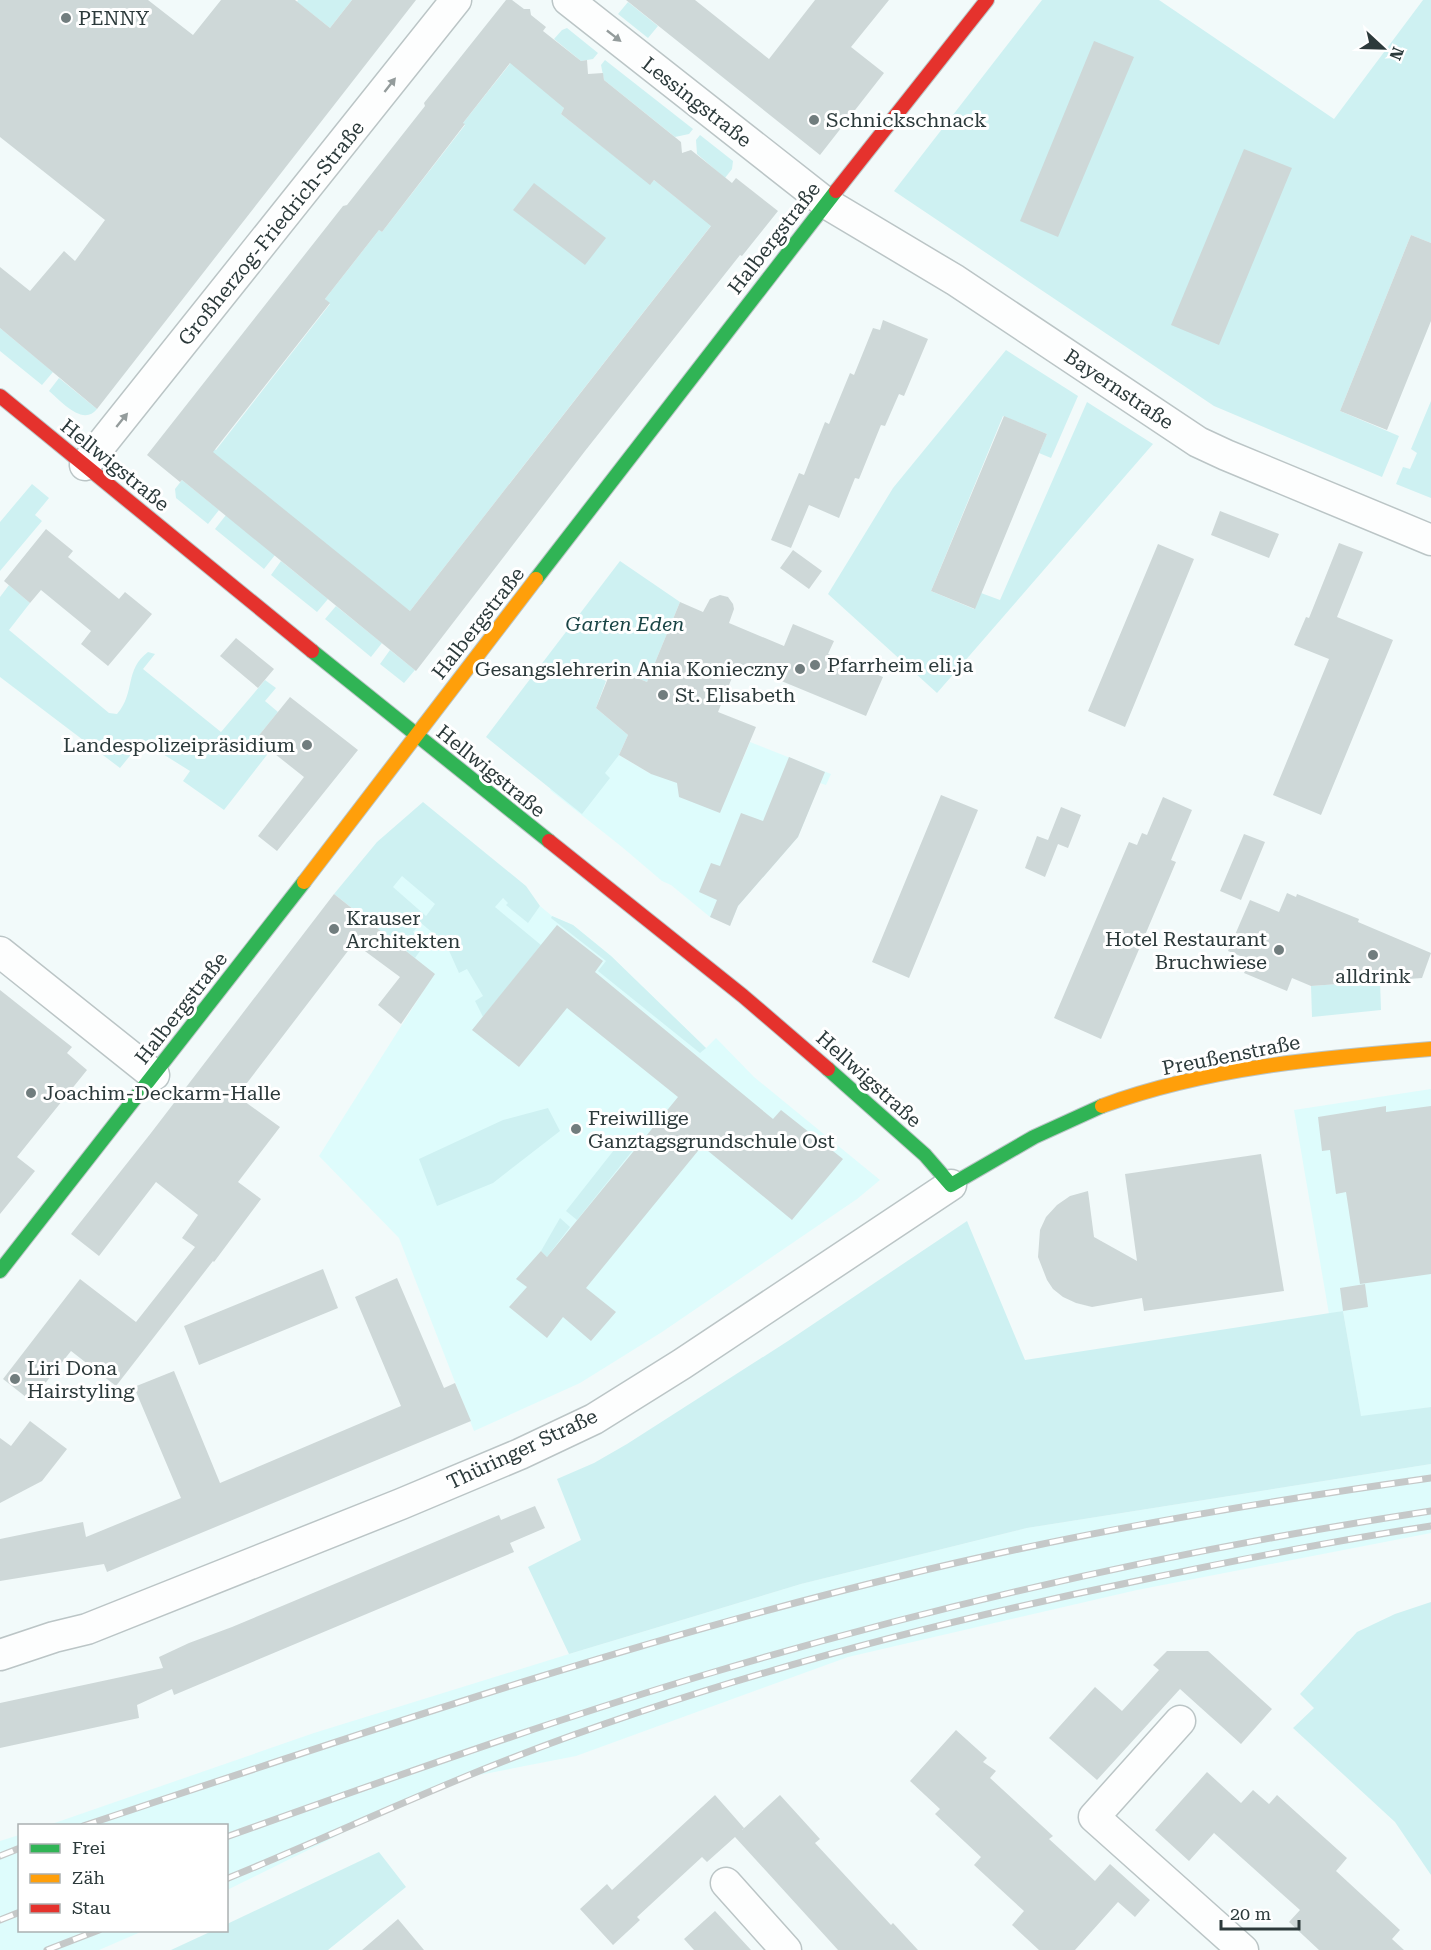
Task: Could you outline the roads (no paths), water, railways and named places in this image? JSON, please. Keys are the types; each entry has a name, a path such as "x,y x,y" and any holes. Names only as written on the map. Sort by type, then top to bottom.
{"street":[{"name":"Großherzog-Friedrich-Straße","path":"85,465 456,0"},
{"name":"Lessingstraße","path":"568,0 826,202"},
{"name":"Halbergstraße","path":"0,1271 293,897 826,202 987,0"},
{"name":"Bayernstraße","path":"826,202 1002,310 1198,442 1247,465 1431,540"},
{"name":"Hellwigstraße","path":"0,396 416,735 743,996 925,1155 951,1185"},
{"path":"0,952 154,1075"},
{"name":"Preußenstraße","path":"951,1185 1006,1150 1065,1122 1125,1099 1182,1081 1295,1062 1431,1049"},
{"name":"Thüringer Straße","path":"0,1655 54,1636 87,1629 380,1512 520,1454 594,1419 682,1364 951,1185"},
{"name":"Thüringer Straße","path":"0,1634 54,1636"},
{"path":"1180,1721 1094,1817 1243,1950"},
{"path":"726,1883 786,1950"}],"railway":[{"path":"89,1824 490,1692 797,1602 966,1560 1098,1533 1231,1509 1431,1478"},
{"path":"228,1836 530,1730 802,1647 1070,1579 1250,1542 1431,1511"},
{"path":"228,1878 512,1758 664,1704 819,1657 975,1617 1169,1574 1431,1526"},
{"path":"0,1856 18,1849"},
{"path":"0,1920 18,1913"},
{"path":"47,1950 94,1932"}],"place":[{"name":"PENNY","path":"66,18"},
{"name":"Schnickschnack","path":"814,120"},
{"name":"Pfarrheim eli.ja","path":"815,665"},
{"name":"Gesangslehrerin Ania Konieczny","path":"800,669"},
{"name":"St. Elisabeth","path":"663,695"},
{"name":"Landespolizeipräsidium","path":"307,745"},
{"name":"Krauser Architekten","path":"334,929"},
{"name":"Hotel Restaurant Bruchwiese","path":"1279,950"},
{"name":"alldrink","path":"1373,955"},
{"name":"Joachim-Deckarm-Halle","path":"31,1093"},
{"name":"Freiwillige Ganztagsgrundschule Ost","path":"576,1129"},
{"name":"Liri Dona Hairstyling","path":"15,1379"}],"park label":[{"name":"Garten Eden","path":"625,624"}]}
